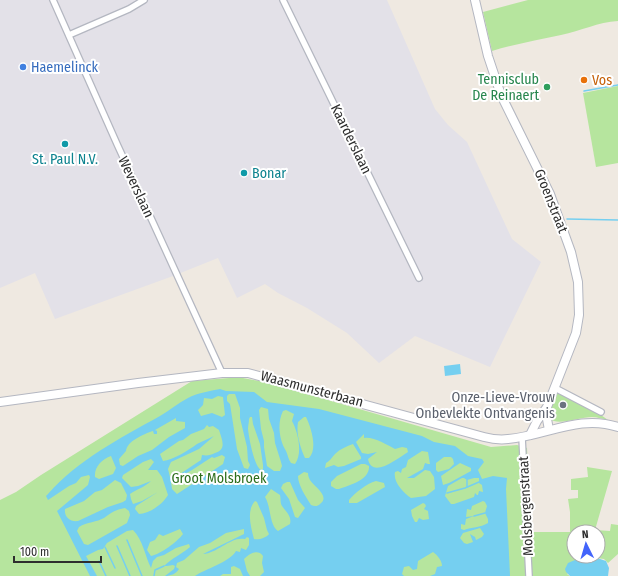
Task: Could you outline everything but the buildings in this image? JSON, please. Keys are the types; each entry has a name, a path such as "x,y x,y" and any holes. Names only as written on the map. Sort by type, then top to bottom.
{"street":[{"name":"Weverslaan","path":"53,0 116,144 222,373"},
{"path":"69,35 144,0"},
{"name":"Kaarderslaan","path":"283,0 419,278"},
{"name":"Groenstraat","path":"475,0 488,56 501,94 550,194 571,252 578,282 579,315 576,333 547,407 526,436"},
{"name":"Waasmunsterbaan","path":"0,402 138,383 222,373 248,372 498,440 526,436 576,423 610,424 618,427"},
{"path":"555,388 601,412"},
{"name":"Groenstraat","path":"547,407 546,414 549,430"},
{"name":"Molsbergenstraat","path":"526,436 529,576"}],"shaded area":[{"path":"0,0 387,0 435,109 448,125 467,142 512,239 541,262 490,367 415,336 379,363 347,333 265,284 237,298 218,258 55,319 35,273 0,288"}],"green space":[{"path":"528,0 618,0 618,21 603,23 492,51 483,12"},
{"path":"618,86 618,163 596,167 583,93"},
{"name":"Groot Molsbroek","path":"243,378 269,383 491,447 517,445 527,448 531,532 566,532 566,564 580,564 567,574 570,576 0,576 0,500 16,492 192,381"},
{"path":"557,393 570,398 608,420 587,417 558,422 550,419 549,414"},
{"name":"Groot Molsbroek","path":"587,467 612,471 597,524 570,524 568,499 578,498 578,490 571,490 571,479 588,477"},
{"name":"Groot Molsbroek","path":"611,524 618,525 618,554 608,563 606,561 606,531 610,531"}],"water":[{"path":"460,364 461,374 445,376 444,366"},
{"path":"220,389 226,391 254,392 267,402 319,409 422,436 434,442 455,446 468,456 482,459 484,462 478,470 482,479 493,476 507,478 506,489 510,576 430,576 435,574 437,567 442,566 438,556 433,552 418,561 417,569 413,570 409,566 404,567 402,574 404,576 260,576 264,572 262,563 263,556 256,552 244,559 250,576 243,576 240,569 234,566 231,567 231,574 223,574 220,576 195,576 228,559 236,551 240,552 241,548 246,550 249,545 249,538 247,537 245,539 235,540 214,551 203,554 244,534 244,529 226,533 210,543 199,547 184,560 177,563 176,567 179,569 176,572 165,576 174,569 175,566 164,566 190,547 189,544 157,557 153,561 151,568 142,543 133,530 127,531 107,543 103,549 86,556 97,576 90,576 57,511 88,485 89,475 81,477 76,483 48,500 46,496 60,482 100,450 188,398 199,393","holes":["229,394 235,394 240,408 240,418 250,465 248,469 244,468 237,449 230,404 227,401 227,396","218,396 223,397 225,415 222,417 212,413 201,416 198,410 203,405 204,398 212,399","261,407 268,409 269,419 282,466 280,471 274,471 267,466 259,410","286,410 294,414 292,421 299,442 299,454 295,464 290,462 280,437 279,426 283,411","252,417 260,444 263,465 263,469 261,470 256,463 252,451 248,429 249,419","306,417 313,438 313,449 309,458 305,458 298,436 298,422","176,418 176,421 185,422 185,428 169,437 152,450 138,456 123,466 120,465 119,459 126,451 129,444 141,436 153,431 154,434 157,434 157,431 155,430","207,425 209,427 213,426 219,430 223,444 219,451 210,455 202,455 201,460 177,476 170,477 168,469 171,462 199,449 214,436 176,457 163,461 160,454 179,441 204,429","364,434 364,438 384,443 395,449 402,447 407,448 408,452 392,463 385,466 374,467 370,465 368,459 377,452 368,454 362,453 356,442","353,444 361,459 344,466 338,467 334,465 325,468 326,463 337,452","422,451 428,452 430,464 425,463 423,469 407,478 414,478 425,470 430,471 434,477 435,489 426,496 411,498 397,483 395,472 398,471 401,473 402,469 406,467 408,460","222,455 225,457 223,464 177,494 172,489 171,482 177,477 212,457 214,458","111,456 116,468 113,474 99,479 95,477 95,473 97,467 102,461","444,457 451,457 454,464 449,469 438,472 436,470 436,463","151,459 154,462 148,470 157,470 162,477 168,495 163,502 155,508 143,514 139,514 135,509 136,506 158,492 133,504 130,494 151,481 131,487 122,478 123,475 143,462","460,463 471,468 471,471 449,483 443,485 441,476","361,464 369,466 368,471 363,478 348,486 336,489 331,486 331,482 337,476","304,472 308,473 310,480 322,494 324,498 323,501 318,506 311,505 301,487 298,476","462,478 467,480 479,478 479,483 482,485 483,492 479,491 478,495 475,493 474,497 451,504 445,496 448,486","115,480 121,483 127,495 126,500 123,502 108,507 78,521 72,521 68,518 65,514 65,509 84,501 95,492 102,490","376,481 384,483 385,487 357,503 349,503 349,500 361,489","287,482 290,482 298,500 305,508 298,518 295,517 289,499 281,488 283,484","271,489 280,495 281,505 289,516 290,524 278,531 272,520 265,497","255,501 257,502 264,518 269,534 266,537 254,539 250,519 252,505","483,501 485,502 487,506 485,513 488,523 464,530 461,529 461,524 465,525 466,519 474,516 466,517 467,509 471,510 472,506","423,503 426,506 424,509 428,511 429,519 423,520 419,518 417,522 415,522 411,510","125,508 129,511 130,515 127,523 88,545 84,544 77,531 79,527 104,518","480,528 484,534 482,537 476,540 475,537 470,534 473,542 467,544 460,538 463,533","180,529 183,534 177,541 159,553 151,556 147,550 150,542 155,540 159,534 163,536"]},
{"path":"606,561 609,568 608,576 570,576 565,569 568,564 606,564"}],"waterway":[{"path":"584,91 618,85"},
{"path":"567,219 618,220"},
{"path":"467,480 467,487"},
{"path":"447,493 479,482"},
{"path":"474,516 485,513"},
{"path":"210,530 211,536"},
{"path":"127,540 142,576"},
{"path":"117,546 130,576"},
{"path":"105,547 115,568"},
{"path":"99,561 106,576"},
{"path":"154,576 155,570 164,566"}],"place":[{"name":"Haemelinck","path":"23,67"},
{"name":"Vos","path":"584,80"},
{"name":"Tennisclub De Reinaert","path":"547,87"},
{"name":"St. Paul N.V.","path":"65,144"},
{"name":"Bonar","path":"244,173"},
{"name":"Onze-Lieve-Vrouw Onbevlekte Ontvangenis","path":"563,405"}]}
